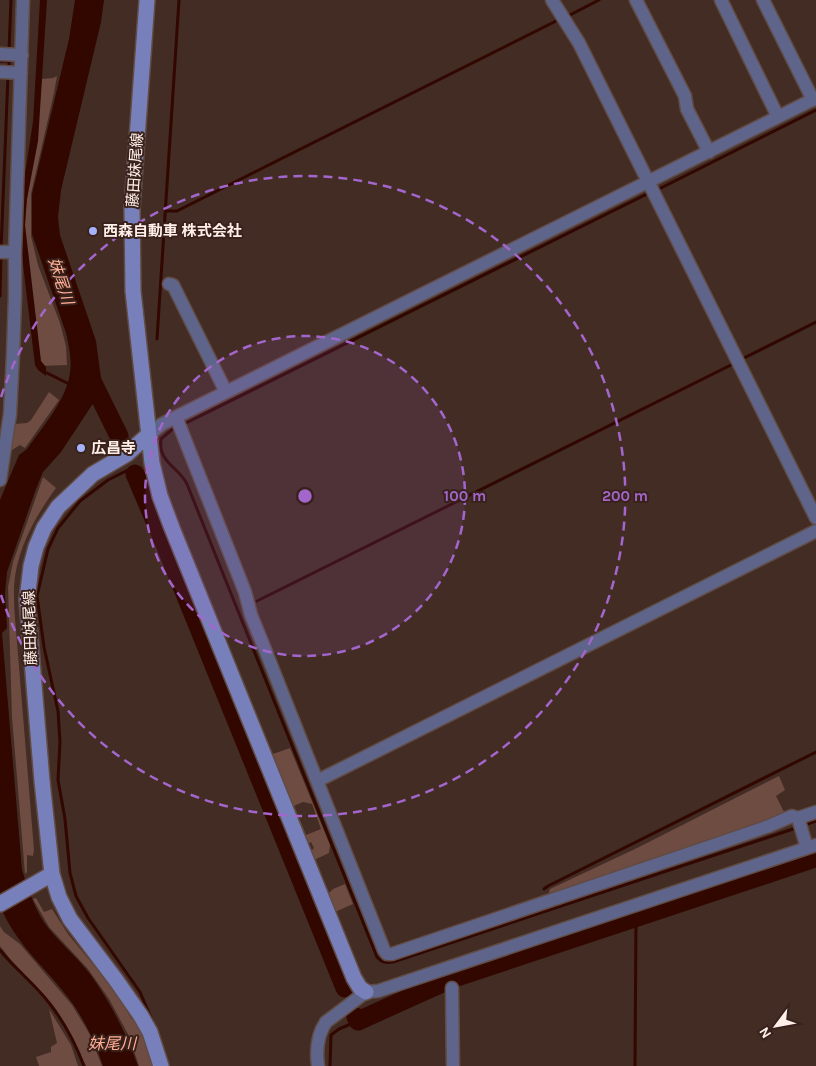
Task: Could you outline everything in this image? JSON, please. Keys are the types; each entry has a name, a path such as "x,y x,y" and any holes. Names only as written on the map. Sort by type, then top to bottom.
{"main road":[{"name":"藤田妹尾線","path":"148,0 132,208 133,291 148,435 127,454 93,474 58,507 44,528 36,547 31,566 27,600 52,874 59,897 70,919 141,1016 150,1032 160,1066"},
{"path":"148,435 160,496 172,528 354,978 360,988 366,992"},
{"path":"0,904 52,874"}],"street":[{"path":"0,480 10,414 14,326 6,252 9,73 10,54 23,0"},
{"path":"552,0 579,43 816,518"},
{"path":"636,0 685,96 687,108 709,152"},
{"path":"721,0 778,117"},
{"path":"148,435 162,424 226,392 651,188 709,152 814,99 763,0"},
{"path":"169,284 172,285 226,392"},
{"path":"176,417 245,592 251,615 387,954 392,954 708,847 792,816 800,823 812,846 378,991 366,992 326,1022 322,1028 318,1046 318,1066"},
{"path":"318,784 816,531"},
{"path":"800,823 816,812"},
{"path":"452,988 453,1066"}],"shaded area":[{"path":"57,76 31,194 31,236 38,265 60,323 66,346 67,365 40,366 24,221 42,79"},
{"path":"49,392 59,400 25,448 20,445 12,450 10,447 14,424 27,423 31,420"},
{"path":"43,477 56,488 28,534 18,560 14,587 34,850 33,856 27,855 27,872 25,874 12,717 8,587 13,562"},
{"path":"290,748 330,845 329,853 314,860 310,852 314,848 311,842 305,845 270,755","holes":["303,802 312,804 321,829 306,835 294,806"]},
{"path":"779,776 785,790 776,796 786,816 551,897 550,889 637,848"},
{"path":"345,884 353,904 335,912 328,894 333,889"},
{"path":"36,898 44,912 52,909 68,934 115,991 131,1018 144,1029 157,1066 139,1066 129,1036 109,999 88,969 49,927 33,899"},
{"path":"0,926 4,932 20,944 72,1005 89,1033 102,1066 86,1066 65,1024 53,1006 0,946"},
{"path":"49,1009 71,1045 78,1066 39,1066 36,1057 51,1052 51,1047 57,1043"}],"water":[{"path":"40,0 47,0 38,141 27,199 25,225 41,361 46,367 46,376 35,365 20,239 23,186 33,122"},
{"name":"妹尾川","path":"75,0 104,0 101,22 61,190 58,217 60,235 96,341 102,386 94,402 61,452 43,472 36,489 7,572 5,593 7,628 2,633 22,870 40,915 49,929 98,985 117,1018 138,1066 103,1066 78,1011 14,933 0,905 0,500 19,455 27,449 59,403 68,382 71,367 66,333 32,234 32,194 69,39"}],"waterway":[{"path":"9,50 11,0"},
{"path":"157,339 179,0"},
{"path":"568,16 599,0"},
{"path":"166,211 177,211 556,21"},
{"path":"9,56 9,70"},
{"path":"0,61 9,61"},
{"path":"1,250 8,76"},
{"path":"657,190 816,110"},
{"path":"184,424 651,192"},
{"path":"0,296 1,256"},
{"path":"742,359 816,322"},
{"path":"257,601 735,363"},
{"path":"43,371 71,385"},
{"path":"87,371 119,436"},
{"path":"175,427 161,439 163,454 187,484 377,957 381,960 393,962 796,828"},
{"path":"132,468 108,480 80,501 58,528 48,549 37,596 44,647 58,711 60,742 58,780 65,819 70,873 76,896 88,918 140,992 154,1025"},
{"path":"135,474 345,988"},
{"path":"544,889 816,752"},
{"path":"802,826 816,821"},
{"path":"356,1017 358,1021 451,979 812,859"},
{"path":"635,1066 636,917"},
{"path":"0,950 55,1011 69,1034 84,1066"},
{"path":"330,1066 331,1035 339,1029 358,1021"}],"place":[{"name":"西森自動車 株式会社","path":"93,231"},
{"name":"広昌寺","path":"81,448"}]}
